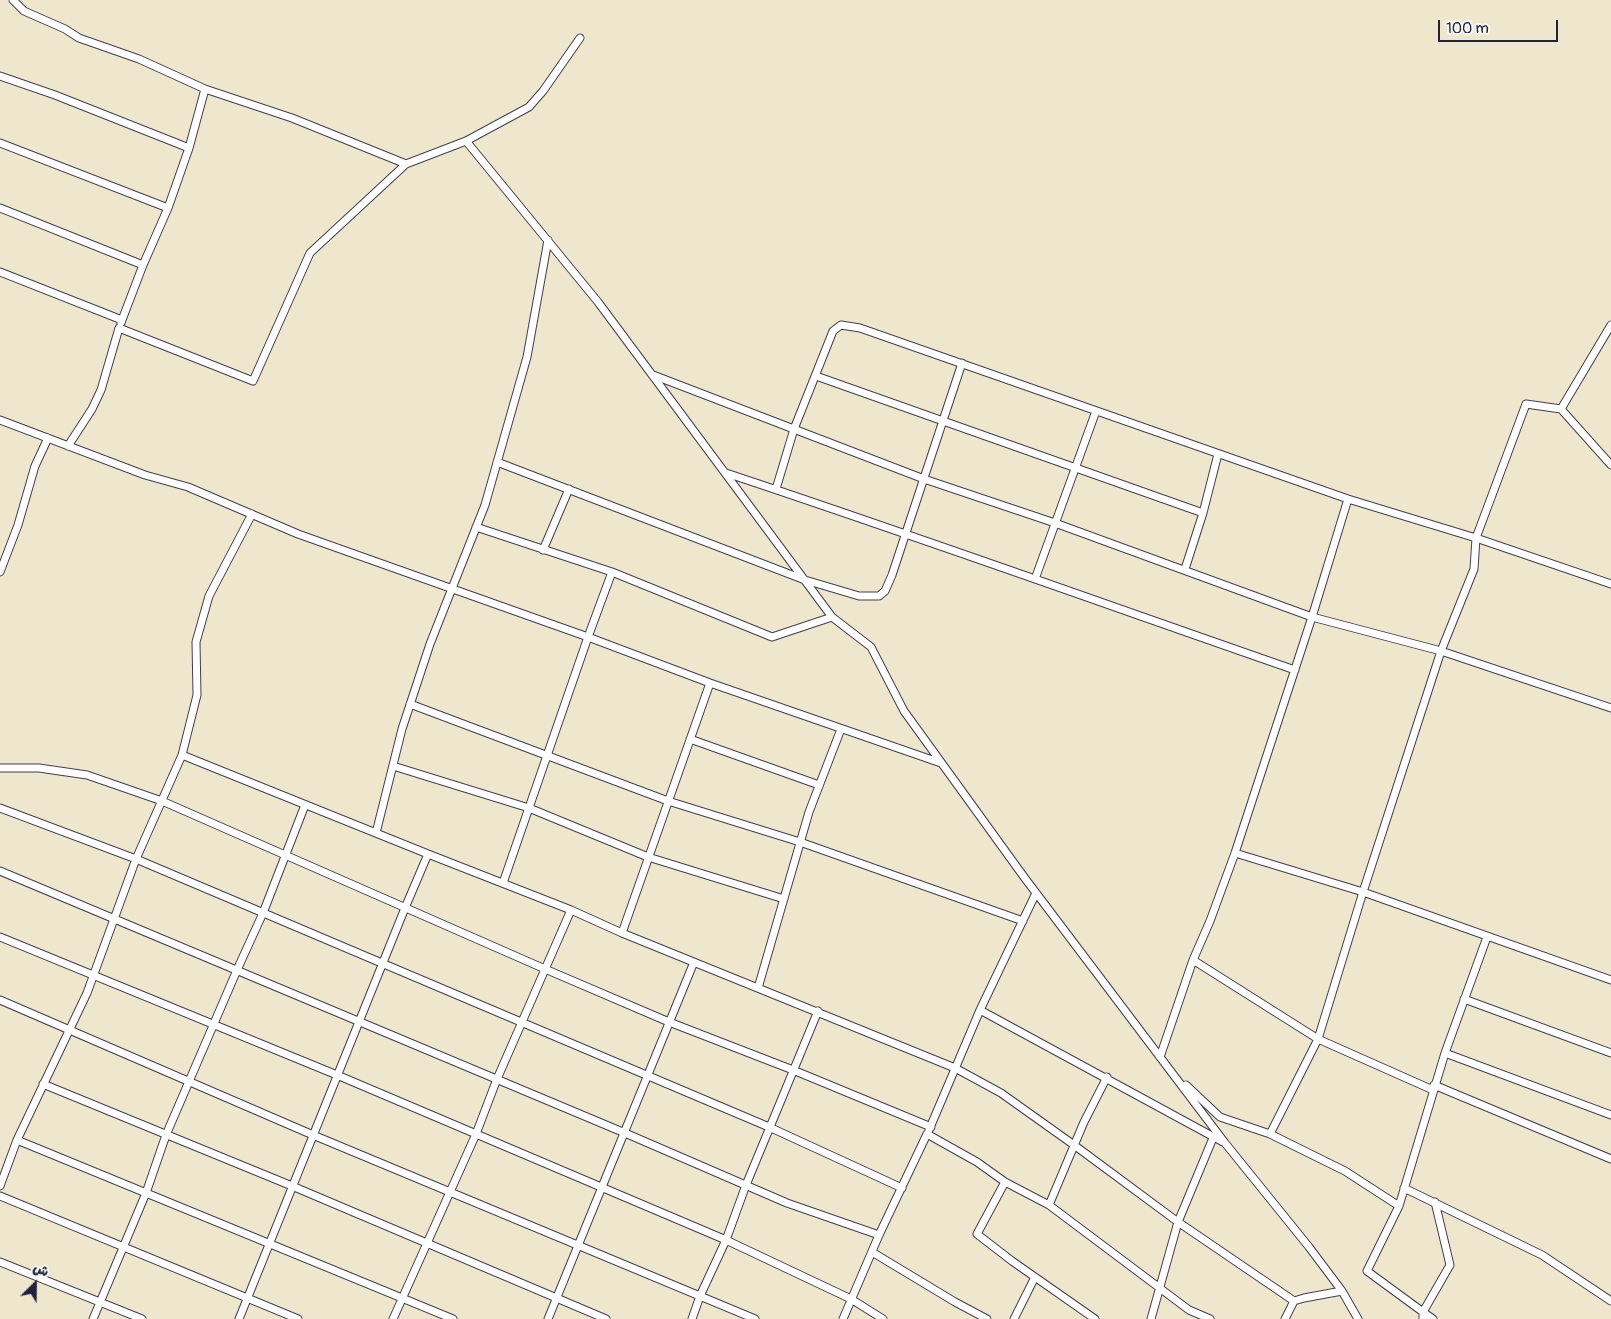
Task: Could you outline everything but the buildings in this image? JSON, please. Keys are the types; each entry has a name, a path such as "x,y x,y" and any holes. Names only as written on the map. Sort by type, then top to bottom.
{"street":[{"path":"13,0 24,11 79,38 139,59 205,89 292,118 406,164"},
{"path":"119,328 253,380 310,253 406,164 466,141 529,107 544,91 580,38"},
{"path":"0,76 55,95 189,148"},
{"path":"68,446 92,409 101,390 119,328 143,264 168,208 189,148 205,89"},
{"path":"466,141 598,302 832,617 871,647 904,711 942,764 1036,893 1225,1143 1309,1247 1342,1292 1358,1319"},
{"path":"0,144 168,208"},
{"path":"0,208 143,264"},
{"path":"376,833 410,704 430,644 485,505 528,358 548,240"},
{"path":"0,272 122,320"},
{"path":"776,489 794,429 832,331 841,325 860,328 962,362 1348,499 1476,538 1611,584"},
{"path":"1561,409 1611,325"},
{"path":"497,462 805,580 859,596 879,596 885,591 892,575 962,362"},
{"path":"652,375 924,479 1055,523 1312,616 1441,651 1611,708"},
{"path":"816,376 1203,513"},
{"path":"1270,1134 1318,1039 1363,892 1441,651 1474,569 1476,538 1526,404 1561,409 1611,465"},
{"path":"1035,580 1096,410"},
{"path":"0,420 146,475 188,487 298,534 588,637 710,683 942,764"},
{"path":"0,572 18,525 32,474 48,438"},
{"path":"1185,570 1203,513 1218,454"},
{"path":"725,472 906,533 1295,670"},
{"path":"543,550 568,490"},
{"path":"1160,1057 1193,960 1235,854 1348,499"},
{"path":"0,1186 17,1140 94,975 136,859 182,755 197,695 196,642 209,596 252,514"},
{"path":"476,527 612,572 772,637 832,617"},
{"path":"503,883 612,572"},
{"path":"622,933 710,683"},
{"path":"410,704 668,801 800,842 1022,921"},
{"path":"758,988 800,842 819,785 841,729"},
{"path":"690,739 819,785"},
{"path":"182,755 571,910 622,933 955,1068 1001,1093 1178,1222 1294,1302"},
{"path":"393,766 528,808 648,856 784,899"},
{"path":"0,768 39,768 87,775 162,801 669,1022 793,1070 931,1127"},
{"path":"93,1319 146,1193 166,1135 263,913 305,804"},
{"path":"0,808 136,859 769,1127 902,1188"},
{"path":"238,1319 428,854"},
{"path":"1235,854 1363,892 1611,980"},
{"path":"0,871 497,1079 787,1203 879,1235"},
{"path":"843,1319 879,1235 931,1127 980,1010 1036,893"},
{"path":"393,1319 426,1243 451,1192 497,1079 571,910"},
{"path":"1433,1319 1423,1315 1367,1271 1399,1206 1445,1053 1487,936"},
{"path":"0,938 214,1024 726,1240 851,1299 883,1319"},
{"path":"1193,960 1318,1039 1611,1159"},
{"path":"548,1319 694,962"},
{"path":"1464,999 1611,1052"},
{"path":"0,1000 313,1135 755,1319"},
{"path":"980,1010 1225,1143"},
{"path":"692,1319 700,1296 726,1240 769,1127 818,1011"},
{"path":"1445,1053 1611,1115"},
{"path":"1173,1074 1220,1116 1270,1134 1346,1171 1399,1206"},
{"path":"1049,1205 1074,1145 1107,1078"},
{"path":"43,1084 292,1186 606,1319"},
{"path":"927,1134 976,1162 1006,1182 1049,1205 1189,1310 1210,1319"},
{"path":"1151,1319 1178,1222 1214,1138"},
{"path":"17,1140 453,1319"},
{"path":"1006,1182 977,1234 1095,1319"},
{"path":"1404,1188 1542,1255 1611,1301"},
{"path":"0,1196 298,1319"},
{"path":"1423,1315 1450,1265 1434,1202"},
{"path":"872,1252 987,1319"},
{"path":"0,1262 142,1319"},
{"path":"1014,1319 1035,1277"},
{"path":"1284,1319 1294,1302 1304,1298 1342,1292"}]}
